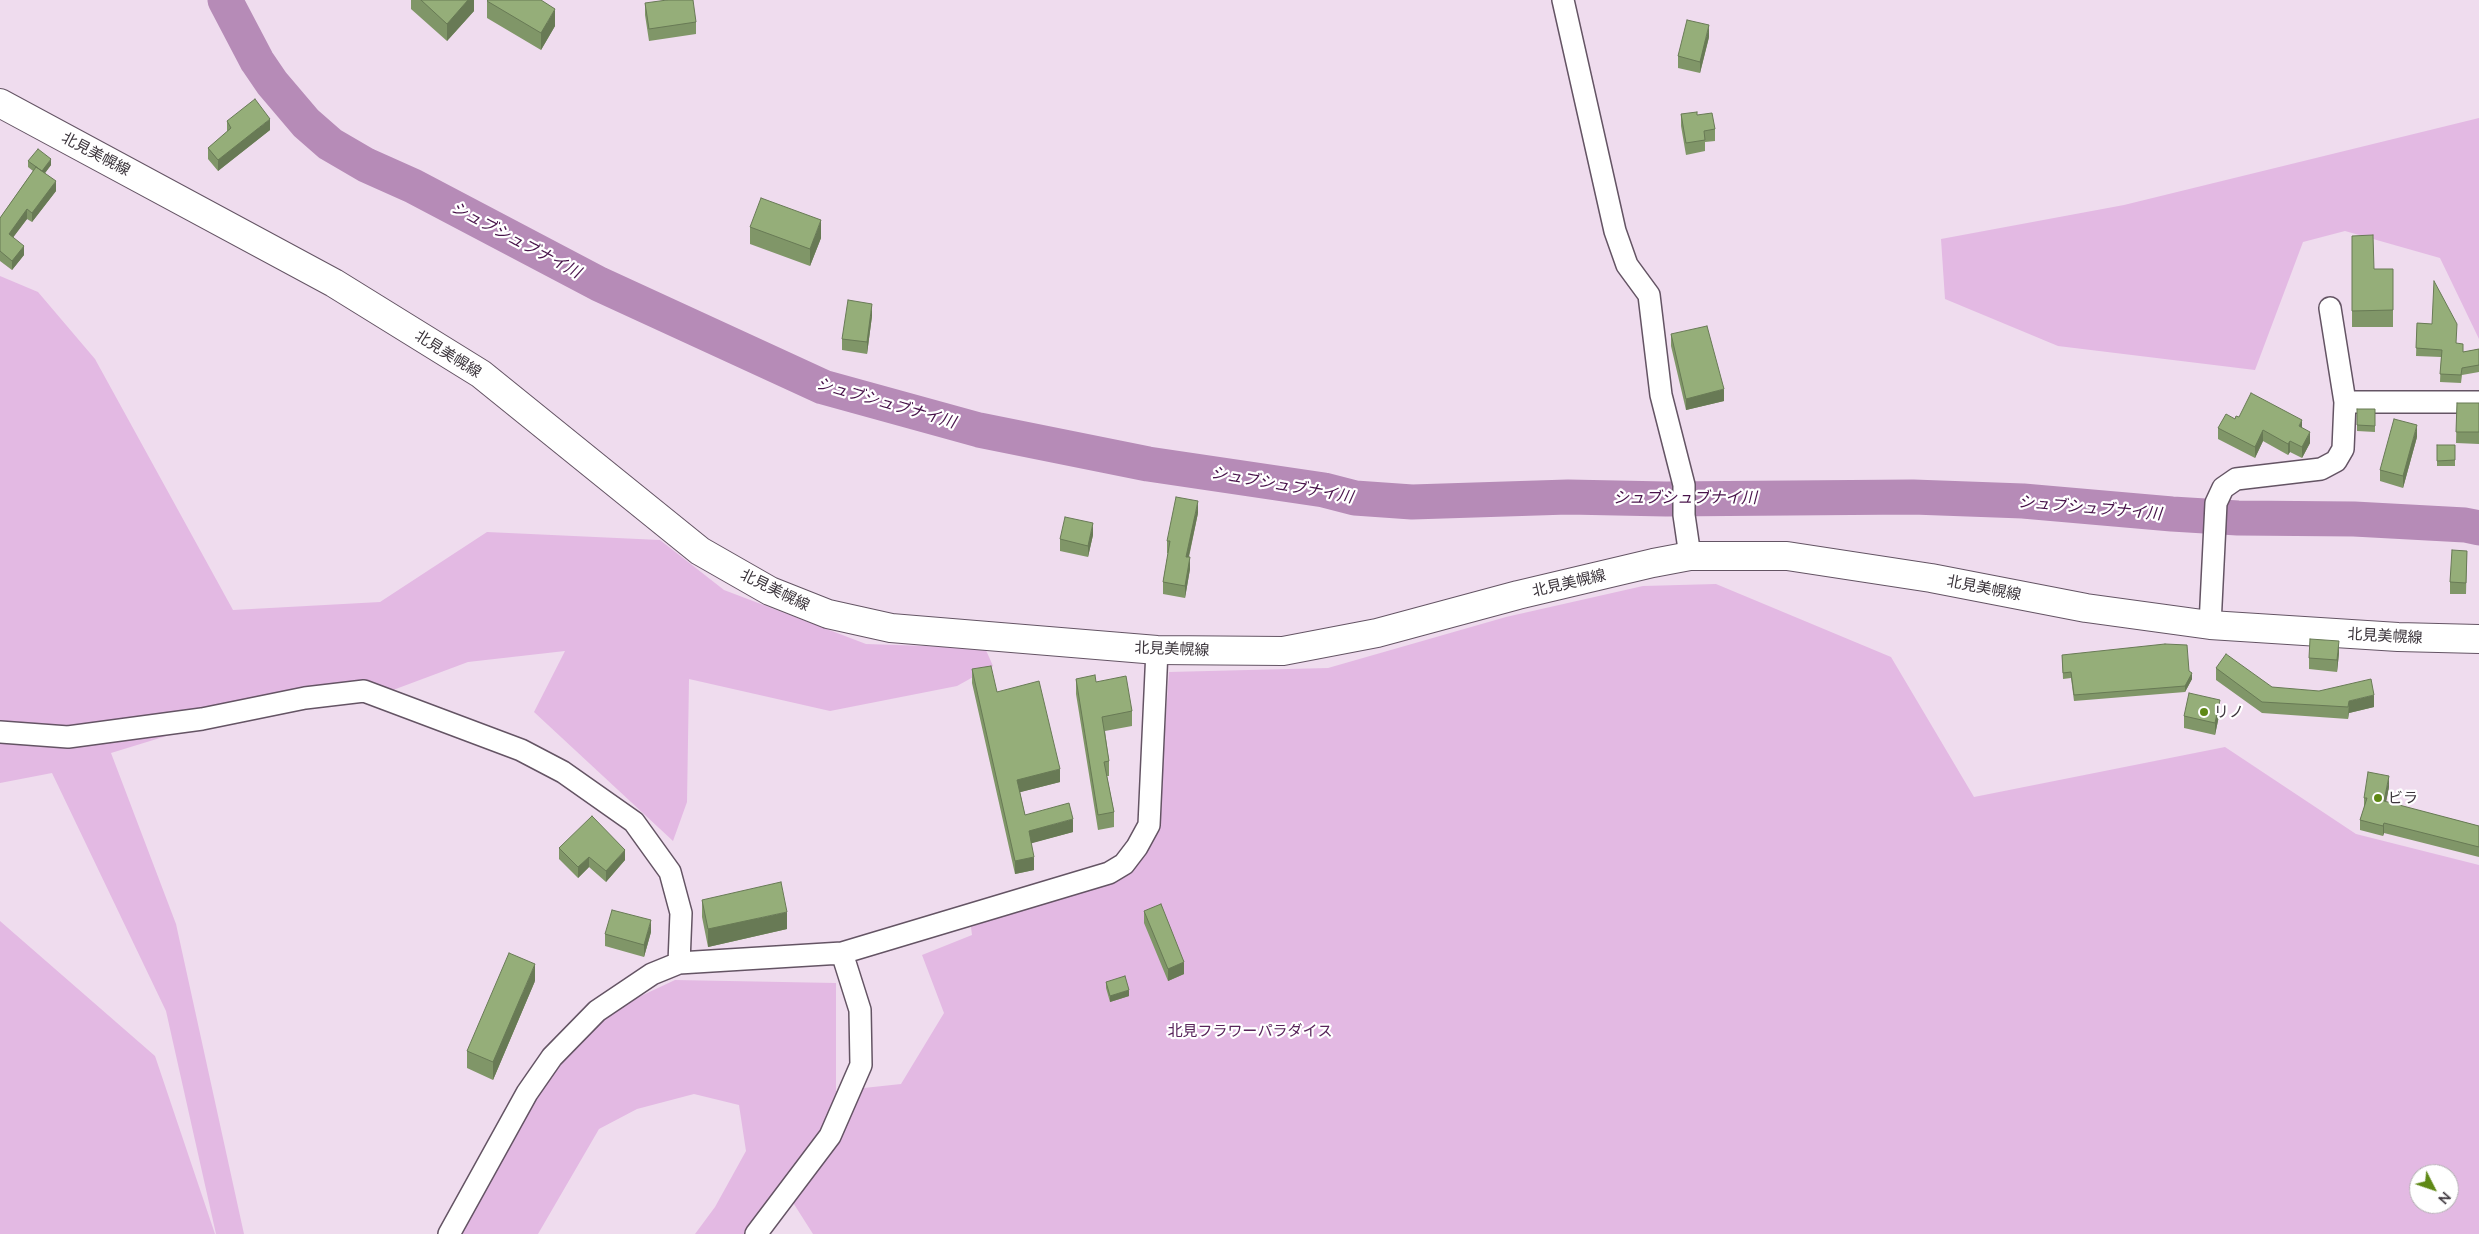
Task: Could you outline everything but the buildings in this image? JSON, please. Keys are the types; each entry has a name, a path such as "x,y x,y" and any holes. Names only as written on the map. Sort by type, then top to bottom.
{"main road":[{"name":"北見美幌線","path":"0,103 334,283 481,374 700,551 770,591 828,614 891,628 1157,650 1283,650 1377,633 1518,595 1652,563 1690,556 1787,556 1931,578 2086,608 2210,625 2398,637 2479,640"}],"street":[{"path":"1563,0 1615,231 1626,265 1649,295 1661,395 1684,485 1684,516 1690,556"},
{"path":"2210,625 2213,533 2216,503 2223,488 2236,479 2322,469 2336,461 2343,449 2345,402 2330,308"},
{"path":"2345,402 2479,402"},
{"path":"449,1234 527,1093 552,1057 597,1011 652,974 679,963 842,953 1109,873 1124,864 1138,847 1149,825 1157,650"},
{"path":"0,732 68,737 202,719 305,698 364,691 521,750 563,772 634,822 670,872 681,913 679,963"},
{"path":"756,1234 830,1136 862,1065 860,1010 842,953"}],"green space":[{"path":"2479,118 2479,339 2440,258 2345,231 2303,242 2255,370 2058,346 1945,299 1941,239 2124,205"},
{"path":"0,276 38,292 95,359 233,610 380,602 487,532 660,540 724,590 866,644 985,648 993,666 957,686 830,711 689,679 687,802 673,841 534,712 565,651 468,662 393,690 287,699 111,753 176,924 244,1234 216,1234 166,1011 52,773 0,783"},
{"name":"北見フラワーパラダイス","path":"1716,584 1891,657 1974,797 2225,747 2356,834 2479,865 2479,1234 813,1234 792,1201 761,1234 695,1234 715,1207 746,1151 739,1105 694,1094 637,1109 599,1129 538,1234 459,1234 537,1093 583,1036 628,1002 675,980 836,983 836,1091 901,1084 944,1013 922,955 972,935 971,927 1126,872 1161,786 1169,672 1328,668 1506,617 1643,586"},
{"path":"0,921 155,1056 215,1234 0,1234"}],"waterway":[{"name":"シュブシュブナイ川","path":"225,0 257,61 272,83 306,123 330,144 366,165 413,186 599,284 823,387 979,430 1148,464 1324,490 1355,498 1412,502 1568,497 1666,499 1913,497 2023,501 2238,518 2354,519 2465,525 2479,528"}],"place":[{"name":"リノ","path":"2204,712"},
{"name":"ビラ","path":"2378,798"}]}
